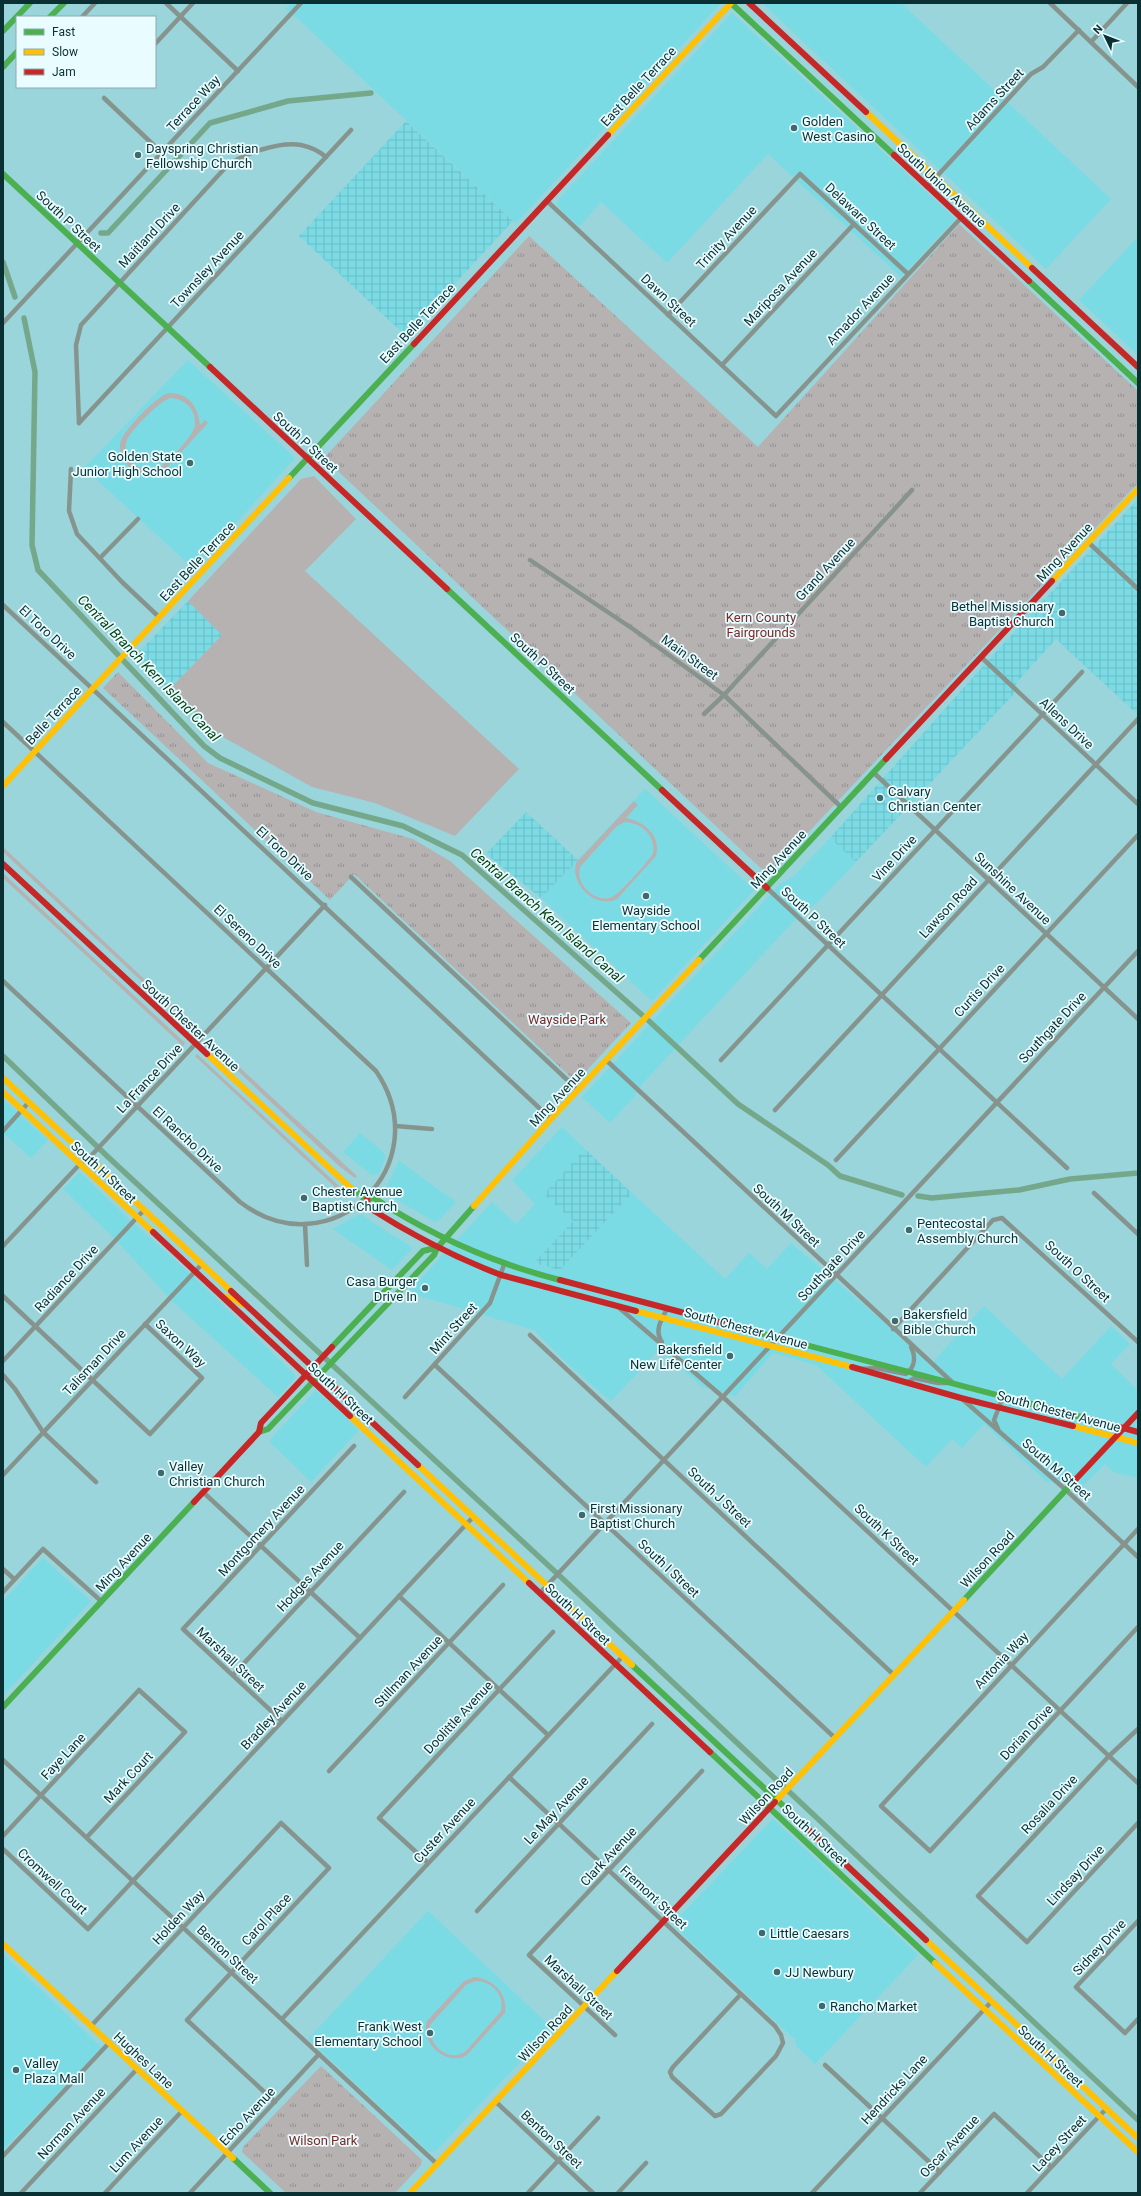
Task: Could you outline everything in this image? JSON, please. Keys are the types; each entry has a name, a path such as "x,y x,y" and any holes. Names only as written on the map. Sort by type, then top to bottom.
{"main road":[{"path":"18,16 30,3"},
{"path":"51,16 64,3"},
{"name":"South Union Avenue","path":"731,3 1138,383"},
{"name":"East Belle Terrace","path":"121,658 731,3"},
{"name":"South Union Avenue","path":"749,3 1138,367"},
{"path":"3,32 16,18"},
{"path":"3,67 16,53"},
{"name":"South P Street","path":"3,174 766,888"},
{"name":"Ming Avenue","path":"259,1432 268,1430 434,1255 437,1248 551,1119 1138,489"},
{"name":"Belle Terrace","path":"3,786 121,658"},
{"name":"South Chester Avenue","path":"3,864 336,1174 367,1199 368,1207 437,1248 501,1275 908,1382 961,1398 999,1406 1138,1443"},
{"name":"South H Street","path":"3,1078 202,1264 323,1373 473,1517 1138,2138"},
{"name":"South H Street","path":"3,1092 1138,2152"},
{"name":"South Chester Avenue","path":"367,1199 374,1198 413,1223 444,1240 504,1265 667,1309 909,1371 947,1383 1138,1432"},
{"name":"Ming Avenue","path":"3,1707 259,1432 261,1423 423,1251 429,1248 437,1248"},
{"path":"223,1297 233,1298 257,1314"},
{"name":"Wilson Road","path":"410,2193 1138,1413"},
{"name":"Hughes Lane","path":"3,1944 270,2193"}],"street":[{"path":"83,16 95,3"},
{"path":"166,3 238,71"},
{"path":"156,43 193,3"},
{"name":"Terrace Way","path":"3,323 301,3"},
{"path":"1050,3 1138,87"},
{"path":"1091,42 1127,3"},
{"name":"Adams Street","path":"927,187 1031,74 1042,67 1079,30"},
{"path":"104,98 162,153"},
{"name":"Townsley Avenue","path":"79,422 351,130"},
{"name":"Maitland Drive","path":"79,422 76,338 86,319 225,168 239,158 292,144 308,146 326,157"},
{"name":"Delaware Street","path":"800,174 908,274"},
{"name":"Trinity Avenue","path":"668,315 800,174"},
{"name":"Dawn Street","path":"546,201 776,416"},
{"name":"Amador Avenue","path":"776,416 961,218"},
{"name":"Mariposa Avenue","path":"722,365 854,224"},
{"path":"71,469 69,511 73,527 82,541 159,617"},
{"name":"Grand Avenue","path":"704,714 724,695 912,490"},
{"path":"100,558 138,519"},
{"path":"1088,542 1138,589"},
{"name":"Main Street","path":"530,560 633,629 724,695 841,807"},
{"name":"El Toro Drive","path":"3,604 551,1119"},
{"name":"Allens Drive","path":"981,658 1138,804"},
{"name":"Vine Drive","path":"721,1060 1082,672"},
{"name":"Lawson Road","path":"774,1110 1138,719"},
{"name":"El Sereno Drive","path":"3,722 376,1071 391,1100 396,1126 394,1145 389,1165 379,1184 367,1199"},
{"name":"Sunshine Avenue","path":"874,772 1138,1019"},
{"name":"Curtis Drive","path":"836,1160 1138,835"},
{"path":"351,878 578,1090"},
{"name":"South P Street","path":"766,888 1067,1168"},
{"name":"La France Drive","path":"3,1246 80,1164 89,1158 325,905"},
{"name":"Southgate Drive","path":"540,1593 1138,951"},
{"name":"El Rancho Drive","path":"3,981 247,1208 277,1221 305,1224 337,1217 367,1199"},
{"name":"South M Street","path":"606,1060 893,1329 954,1384"},
{"path":"3,1131 29,1102"},
{"path":"396,1126 432,1129"},
{"path":"1094,1193 1138,1234"},
{"name":"Radiance Drive","path":"3,1361 144,1210"},
{"name":"South O Street","path":"893,1329 993,1220 1002,1218 1138,1342"},
{"path":"305,1224 307,1265"},
{"name":"Talisman Drive","path":"3,1475 202,1264"},
{"name":"Mint Street","path":"405,1397 490,1303 504,1265"},
{"path":"3,1296 93,1380"},
{"name":"South K Street","path":"617,1306 723,1397 1138,1783"},
{"path":"665,1347 659,1337 658,1330 667,1309"},
{"name":"Saxon Way","path":"93,1380 150,1434 202,1378 145,1324"},
{"name":"South J Street","path":"530,1335 894,1675"},
{"path":"859,1370 876,1368 904,1375 909,1371 915,1358 910,1344"},
{"name":"South I Street","path":"435,1365 835,1738"},
{"path":"3,1375 15,1389 43,1432 96,1482"},
{"path":"908,1382 914,1378 938,1383 947,1383"},
{"path":"1001,1434 994,1420 1003,1397"},
{"name":"South M Street","path":"961,1398 1066,1490 1138,1557"},
{"name":"Montgomery Avenue","path":"183,1629 354,1446"},
{"path":"203,1492 360,1638"},
{"name":"Hodges Avenue","path":"233,1675 404,1492"},
{"name":"Bradley Avenue","path":"88,1929 473,1517"},
{"name":"Antonia Way","path":"930,1851 881,1806 1138,1529"},
{"path":"3,1592 44,1549 101,1601"},
{"path":"3,1568 14,1579"},
{"name":"Stillman Avenue","path":"329,1771 503,1585"},
{"path":"399,1596 548,1735"},
{"name":"Dorian Drive","path":"930,1851 1138,1627"},
{"name":"Marshall Street","path":"183,1629 282,1721"},
{"name":"Doolittle Avenue","path":"428,1863 379,1818 553,1632"},
{"name":"Custer Avenue","path":"282,2019 623,1656"},
{"name":"Faye Lane","path":"3,1836 139,1690 184,1732"},
{"name":"Le May Avenue","path":"477,1911 652,1724"},
{"name":"Rosalia Drive","path":"1027,1942 978,1896 1109,1756 1138,1729"},
{"name":"Mark Court","path":"87,1837 184,1732"},
{"name":"Benton Street","path":"3,1760 437,2164"},
{"name":"Clark Avenue","path":"529,1955 702,1771"},
{"name":"Fremont Street","path":"509,1776 741,1994 781,2035 783,2043 776,2056 719,2116 712,2114 672,2076 670,2072 741,1994"},
{"name":"Holden Way","path":"91,2026 281,1823 329,1868"},
{"name":"Lindsay Drive","path":"1027,1942 1138,1823"},
{"name":"Cromwell Court","path":"3,1849 88,1929"},
{"name":"Carol Place","path":"275,2102 187,2020 329,1868"},
{"name":"Sidney Drive","path":"1138,1921 1076,1987 1125,2033 1138,2019"},
{"name":"Marshall Street","path":"529,1955 584,2008 615,2035"},
{"name":"Hendricks Lane","path":"812,2193 992,2001"},
{"path":"3,2156 109,2043"},
{"name":"Echo Avenue","path":"190,2193 319,2054"},
{"path":"825,2065 940,2172"},
{"name":"Norman Avenue","path":"21,2193 137,2069"},
{"name":"Benton Street","path":"495,2101 593,2193"},
{"name":"Lacey Street","path":"1028,2193 1106,2109"},
{"name":"Lum Avenue","path":"105,2193 182,2111"},
{"name":"Oscar Avenue","path":"920,2193 994,2114 1052,2168"},
{"path":"528,2193 598,2118"},
{"path":"618,2193 646,2163"}],"shaded area":[{"path":"291,3 721,3 516,223 297,18 285,9"},
{"path":"762,3 901,3 1111,199 1046,269"},
{"path":"732,13 956,219 901,277 768,154 667,263 601,202 579,227 557,206 557,201"},
{"path":"406,121 513,221 406,336 299,236"},
{"path":"1138,237 1138,355 1079,300"},
{"name":"Golden State Junior High School","path":"188,360 295,458 194,569 84,468"},
{"path":"1138,499 1138,715 1056,639 1017,682 1013,695 856,862 830,838 991,657"},
{"path":"188,601 222,635 169,690 135,656"},
{"name":"Wayside Elementary School","path":"645,789 754,890 652,1001 541,898"},
{"path":"526,812 578,860 541,898 486,854"},
{"path":"830,838 856,862 819,901 793,922 642,1084 634,1097 610,1123 582,1097 780,884 793,877"},
{"path":"3,1099 48,1140 31,1158 3,1133"},
{"path":"562,1127 585,1149 545,1194 573,1221 534,1264 560,1270 632,1193 725,1279 749,1253 767,1269 791,1243 932,1363 984,1306 1062,1379 1111,1326 1130,1344 1111,1364 1138,1391 1138,1478 1114,1472 1105,1464 1083,1486 1047,1482 984,1424 962,1448 952,1439 926,1467 816,1365 773,1353 735,1396 702,1387 660,1349 611,1401 571,1367 534,1330 416,1295 411,1289 492,1202 516,1224 535,1204 512,1180"},
{"path":"360,1133 383,1152 386,1157 379,1173 372,1175 343,1152"},
{"path":"585,1149 632,1193 560,1270 534,1263 573,1221 544,1194"},
{"path":"399,1161 456,1202 438,1221 435,1222 385,1193 385,1190"},
{"path":"80,1172 131,1221 193,1276 295,1375 296,1377 278,1397 172,1301 115,1239 63,1189"},
{"path":"358,1215 362,1215 411,1246 412,1249 392,1270 333,1229"},
{"path":"316,1390 359,1430 311,1482 269,1441"},
{"path":"43,1558 91,1601 3,1696 3,1601"},
{"path":"773,1819 918,1955 815,2064 796,2046 795,2037 792,2037 676,1928 675,1924 676,1920"},
{"name":"Frank West Elementary School","path":"428,1911 552,2028 437,2150 433,2152 428,2151 308,2039"},
{"path":"3,1954 102,2048 3,2150"}],"green space":[{"name":"Kern County Fairgrounds","path":"959,224 1138,391 1138,483 768,875 324,458 529,236 758,447"},
{"path":"168,393 182,395 187,398 195,407 200,425 205,420 208,423 163,472 148,476 134,471 128,466 123,459 120,444 126,431 140,415","holes":["170,398 186,403 193,411 195,422 192,432 180,448 162,466 156,469 140,468 131,461 126,452 127,440 129,436 160,404"]},
{"path":"314,476 356,519 305,571 519,769 455,836 375,803 312,787 221,736 169,690 222,635 188,601 301,479"},
{"name":"Wayside Park","path":"118,672 208,763 316,812 413,839 450,861 631,1023 576,1082 354,874 330,900 103,688"},
{"path":"634,801 638,805 626,818 639,822 654,836 657,849 656,856 617,899 601,901 586,893 577,879 575,871 576,863","holes":["625,822 642,828 650,836 653,854 634,877 616,895 609,898 595,896 587,890 581,882 579,876 580,867 617,826"]},
{"path":"3,847 186,1018 198,1031 196,1032 3,852"},
{"path":"3,873 185,1043 184,1045 183,1046 3,878"},
{"path":"210,1040 357,1176 355,1178 339,1166 208,1043"},
{"path":"197,1054 339,1186 336,1188 195,1056"},
{"path":"474,1977 481,1978 493,1984 502,1993 505,2013 466,2056 450,2058 436,2050 431,2044 427,2037 427,2021 464,1981","holes":["475,1981 491,1986 499,1994 502,2005 501,2011 466,2051 452,2055 440,2050 432,2039 430,2025 466,1985"]},
{"name":"Wilson Park","path":"321,2066 422,2160 421,2165 395,2193 286,2193 242,2152 243,2147"}],"waterway":[{"path":"101,233 108,233 210,123 288,101 371,93"},
{"name":"Central Branch Kern Island Canal","path":"3,262 15,297"},
{"name":"Central Branch Kern Island Canal","path":"24,318 35,372 32,545 38,570 204,746 220,758 313,803 403,826 462,855 642,1015"},
{"name":"Central Branch Kern Island Canal","path":"649,1021 738,1104 828,1165 840,1176 902,1195"},
{"path":"3,1056 107,1156 563,1579 1138,2120"},
{"name":"Central Branch Kern Island Canal","path":"918,1196 932,1198 1019,1190 1070,1179 1138,1173"}],"traffic: fast":[{"path":"17,16 30,3"},
{"path":"51,16 64,3"},
{"path":"731,3 894,155"},
{"path":"3,31 16,18"},
{"path":"3,67 16,53"},
{"path":"3,174 210,367"},
{"path":"1029,281 1138,383"},
{"path":"289,478 414,344"},
{"path":"447,589 662,790"},
{"path":"699,960 886,759"},
{"path":"352,1189 367,1199 374,1198 418,1224 464,1247 487,1257 560,1280"},
{"path":"259,1432 268,1429 434,1255 437,1248 474,1206"},
{"path":"332,1347 423,1251 435,1248"},
{"path":"760,1333 1085,1418"},
{"path":"964,1600 1076,1479"},
{"path":"3,1707 194,1502"},
{"path":"632,1665 807,1828"},
{"path":"710,1752 935,1963"},
{"path":"233,2158 270,2193"}],"traffic: slow":[{"path":"608,135 731,3"},
{"path":"866,112 1032,268"},
{"path":"123,656 289,478"},
{"path":"1052,581 1138,489"},
{"path":"3,786 120,659"},
{"path":"474,1206 551,1119 699,960"},
{"path":"207,1054 352,1189"},
{"path":"3,1078 231,1291"},
{"path":"3,1092 153,1232"},
{"path":"223,1297 233,1298 242,1304"},
{"path":"636,1311 852,1367"},
{"path":"350,1416 529,1583"},
{"path":"1073,1426 1138,1443"},
{"path":"418,1465 632,1665"},
{"path":"775,1802 964,1600"},
{"path":"926,1940 1138,2138"},
{"path":"3,1944 233,2158"},
{"path":"935,1963 1138,2152"},
{"path":"410,2193 617,1971"}],"traffic: jam":[{"path":"749,3 866,112"},
{"path":"414,344 608,135"},
{"path":"894,155 1029,281"},
{"path":"1032,268 1138,367"},
{"path":"210,367 447,589"},
{"path":"886,759 1052,581"},
{"path":"662,790 767,888"},
{"path":"3,864 207,1054"},
{"path":"367,1199 368,1207 400,1226 449,1253 484,1268 501,1275 636,1311"},
{"path":"153,1232 350,1416"},
{"path":"560,1280 760,1333"},
{"path":"231,1291 418,1465"},
{"path":"194,1502 259,1432 261,1423 332,1347"},
{"path":"852,1367 961,1398 1073,1426"},
{"path":"1076,1479 1138,1413"},
{"path":"1085,1418 1138,1432"},
{"path":"529,1583 710,1752"},
{"path":"617,1971 775,1802"},
{"path":"807,1828 926,1940"}],"place":[{"name":"Golden West Casino","path":"794,128"},
{"name":"Dayspring Christian Fellowship Church","path":"138,155"},
{"name":"Golden State Junior High School","path":"190,463"},
{"name":"Bethel Missionary Baptist Church","path":"1062,613"},
{"name":"Calvary Christian Center","path":"880,798"},
{"name":"Wayside Elementary School","path":"646,896"},
{"name":"Chester Avenue Baptist Church","path":"304,1198"},
{"name":"Pentecostal Assembly Church","path":"909,1230"},
{"name":"Casa Burger Drive In","path":"425,1288"},
{"name":"Bakersfield Bible Church","path":"895,1321"},
{"name":"Bakersfield New Life Center","path":"730,1356"},
{"name":"Valley Christian Church","path":"161,1473"},
{"name":"First Missionary Baptist Church","path":"582,1515"},
{"name":"Little Caesars","path":"762,1933"},
{"name":"JJ Newbury","path":"777,1972"},
{"name":"Rancho Market","path":"822,2006"},
{"name":"Frank West Elementary School","path":"430,2033"},
{"name":"Valley Plaza Mall","path":"16,2070"}]}
